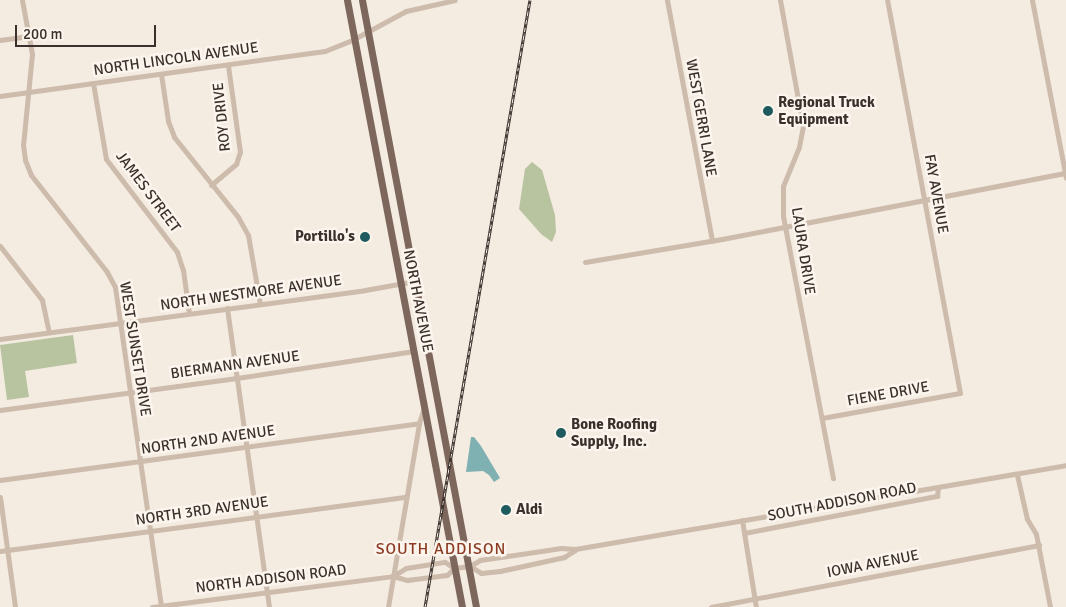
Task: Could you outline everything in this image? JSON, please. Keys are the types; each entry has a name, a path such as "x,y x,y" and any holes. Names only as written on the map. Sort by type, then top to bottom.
{"main road":[{"name":"NORTH AVENUE","path":"347,0 462,607"},
{"name":"NORTH AVENUE","path":"362,0 470,566 476,607"}],"street":[{"name":"WEST SUNSET DRIVE","path":"22,0 32,54 23,144 27,166 37,183 111,277 116,294 160,606"},
{"name":"NORTH LINCOLN AVENUE","path":"0,96 319,52 369,32 406,11 455,0"},
{"name":"WEST GERRI LANE","path":"667,0 712,241"},
{"name":"LAURA DRIVE","path":"780,0 803,126 799,147 783,186 785,227 833,478"},
{"name":"FAY AVENUE","path":"887,0 960,394"},
{"path":"584,262 712,241 1066,175 1032,0"},
{"path":"0,40 29,36"},
{"name":"ROY DRIVE","path":"211,185 236,164 240,152 228,65"},
{"path":"162,74 168,121 172,133 248,235 260,304"},
{"name":"JAMES STREET","path":"93,83 106,159 177,252 183,270 190,313"},
{"path":"0,246 42,300 49,332"},
{"name":"NORTH WESTMORE AVENUE","path":"0,338 260,304 415,281"},
{"path":"227,308 269,607"},
{"name":"BIERMANN AVENUE","path":"0,410 236,378 414,351"},
{"name":"FIENE DRIVE","path":"822,418 960,394"},
{"path":"388,607 418,423 424,408"},
{"name":"NORTH 2ND AVENUE","path":"0,480 418,423"},
{"name":"SOUTH ADDISON ROAD","path":"742,520 1016,475 1066,464"},
{"path":"1016,475 1027,519 1034,528 1039,545 1050,607"},
{"name":"SOUTH ADDISON ROAD","path":"744,533 937,496 938,488"},
{"path":"0,497 15,607"},
{"name":"NORTH 3RD AVENUE","path":"0,551 406,497"},
{"path":"742,520 756,607"},
{"name":"NORTH ADDISON ROAD","path":"152,607 393,576 407,580 447,575 454,568 470,566 480,560 561,548 575,549 742,520"},
{"name":"IOWA AVENUE","path":"711,607 1039,545"},
{"name":"NORTH ADDISON ROAD","path":"470,566 482,573 507,570 564,556 575,549"},
{"name":"NORTH ADDISON ROAD","path":"393,576 406,568 445,562 454,568"}],"green space":[{"path":"532,162 542,170 555,215 556,232 552,242 541,234 519,209 525,169"},
{"path":"73,335 77,363 25,371 29,397 7,400 0,345"}],"water":[{"path":"471,437 474,437 481,446 500,478 494,482 483,471 466,472"}],"railway":[{"path":"425,607 530,0"}],"place":[{"name":"Regional Truck Equipment","path":"768,111"},
{"name":"Portillo's","path":"365,237"},
{"name":"Bone Roofing Supply, Inc.","path":"561,433"},
{"name":"Aldi","path":"506,510"}],"district":[{"name":"SOUTH ADDISON","path":"441,549"}]}
